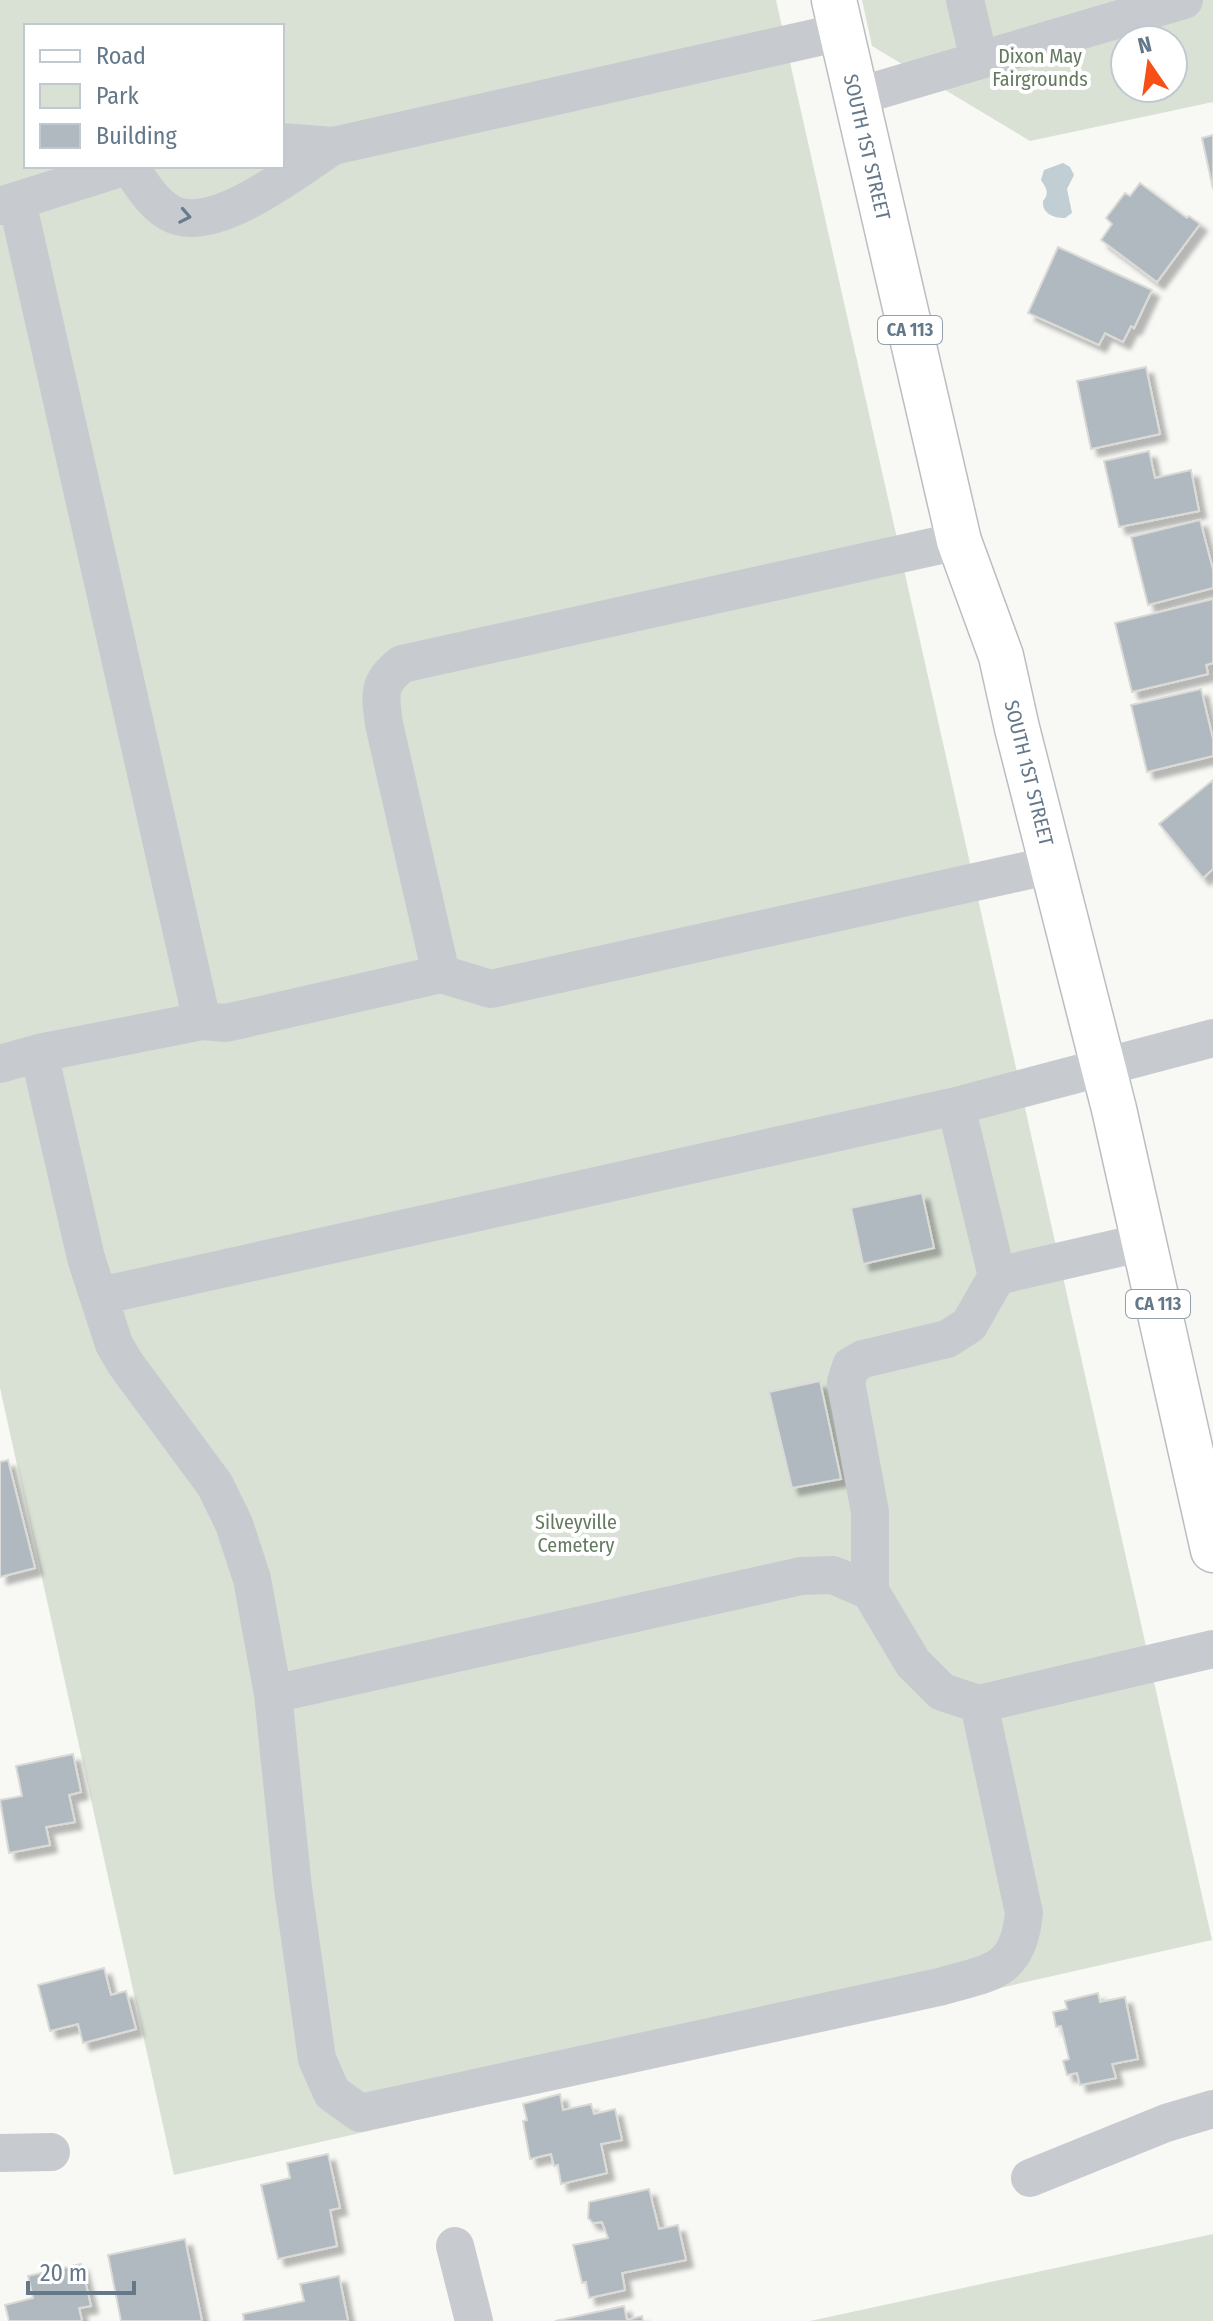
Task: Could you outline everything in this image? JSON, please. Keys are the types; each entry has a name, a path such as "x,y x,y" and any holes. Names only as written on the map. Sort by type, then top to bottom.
{"main road":[{"name":"SOUTH 1ST STREET","path":"837,16 959,541 1001,656 1103,1067 1213,1550"}],"street":[{"path":"965,0 979,60"},
{"path":"855,97 1184,0"},
{"path":"130,168 153,199 172,214 198,219 243,203 333,146 837,16"},
{"path":"284,142 333,146"},
{"path":"122,168 8,204 202,1021"},
{"path":"441,974 384,724 380,692 390,674 402,664 959,541"},
{"path":"0,1064 39,1053 202,1021 226,1023 441,974 491,989 1052,865"},
{"path":"100,1296 956,1106 1213,1038"},
{"path":"39,1053 86,1258 114,1344 215,1485 234,1524 252,1579 273,1694 293,1888 317,2059 332,2093 360,2113 863,2004 997,1970 1013,1955 1022,1933 1024,1913 979,1704"},
{"path":"956,1106 997,1276 969,1325 947,1339 863,1359 851,1366 846,1382 870,1512 870,1591 913,1663 942,1692 979,1704 1213,1649"},
{"path":"997,1276 1144,1242"},
{"path":"273,1694 801,1576 833,1575 870,1591"},
{"path":"1030,2178 1166,2123 1213,2109"},
{"path":"0,2153 51,2152"},
{"path":"455,2246 474,2321"}],"green space":[{"name":"Silveyville Cemetery","path":"0,0 776,0 1212,1940 174,2175 0,1388"},
{"name":"Dixon May Fairgrounds","path":"862,0 1213,0 1213,102 1030,141 872,46"},
{"path":"1213,2234 1213,2321 810,2321"}],"shaded area":[{"path":"1063,163 1070,167 1074,175 1067,189 1072,213 1065,218 1053,216 1044,209 1046,190 1041,180 1044,170"}],"building":[{"path":"1213,135 1213,189 1202,138"},
{"path":"1140,183 1200,224 1157,282 1101,240 1112,224 1106,218 1125,193 1130,196"},
{"path":"1058,247 1152,290 1134,328 1131,326 1123,342 1105,333 1099,345 1028,313"},
{"path":"1146,367 1160,434 1091,449 1077,381"},
{"path":"1149,451 1155,478 1191,470 1199,511 1119,527 1104,461"},
{"path":"1200,520 1213,570 1213,588 1148,605 1131,537"},
{"path":"1213,599 1213,663 1206,665 1208,674 1132,692 1115,623"},
{"path":"1201,689 1213,739 1213,756 1147,772 1131,705"},
{"path":"1213,780 1213,869 1203,878 1159,824"},
{"path":"922,1193 934,1248 863,1264 851,1208"},
{"path":"820,1381 841,1479 792,1488 769,1392"},
{"path":"8,1460 35,1568 0,1577 0,1462"},
{"path":"73,1754 81,1792 69,1795 75,1822 46,1827 50,1845 9,1853 0,1800 22,1796 16,1766"},
{"path":"104,1968 111,1995 126,1991 136,2029 83,2043 78,2024 50,2031 38,1985"},
{"path":"1098,1993 1100,2002 1125,1997 1138,2059 1112,2064 1116,2078 1080,2085 1077,2073 1067,2075 1063,2061 1069,2059 1061,2026 1056,2027 1053,2012 1067,2009 1065,2001"},
{"path":"560,2094 563,2110 591,2104 594,2114 615,2109 622,2140 601,2144 607,2173 561,2184 558,2165 554,2166 551,2154 530,2159 523,2104"},
{"path":"328,2154 340,2208 330,2210 337,2246 278,2259 261,2185 290,2178 287,2163"},
{"path":"649,2189 659,2229 678,2225 686,2260 622,2273 625,2290 589,2298 573,2245 608,2238 602,2222 593,2223 588,2218 589,2202"},
{"path":"185,2239 202,2321 121,2321 108,2255"},
{"path":"81,2264 91,2306 79,2308 82,2321 9,2321 5,2305 33,2298 28,2276"},
{"path":"339,2276 348,2321 244,2321 243,2314 304,2301 300,2284"},
{"path":"624,2306 627,2320 642,2316 643,2321 555,2321"}]}
